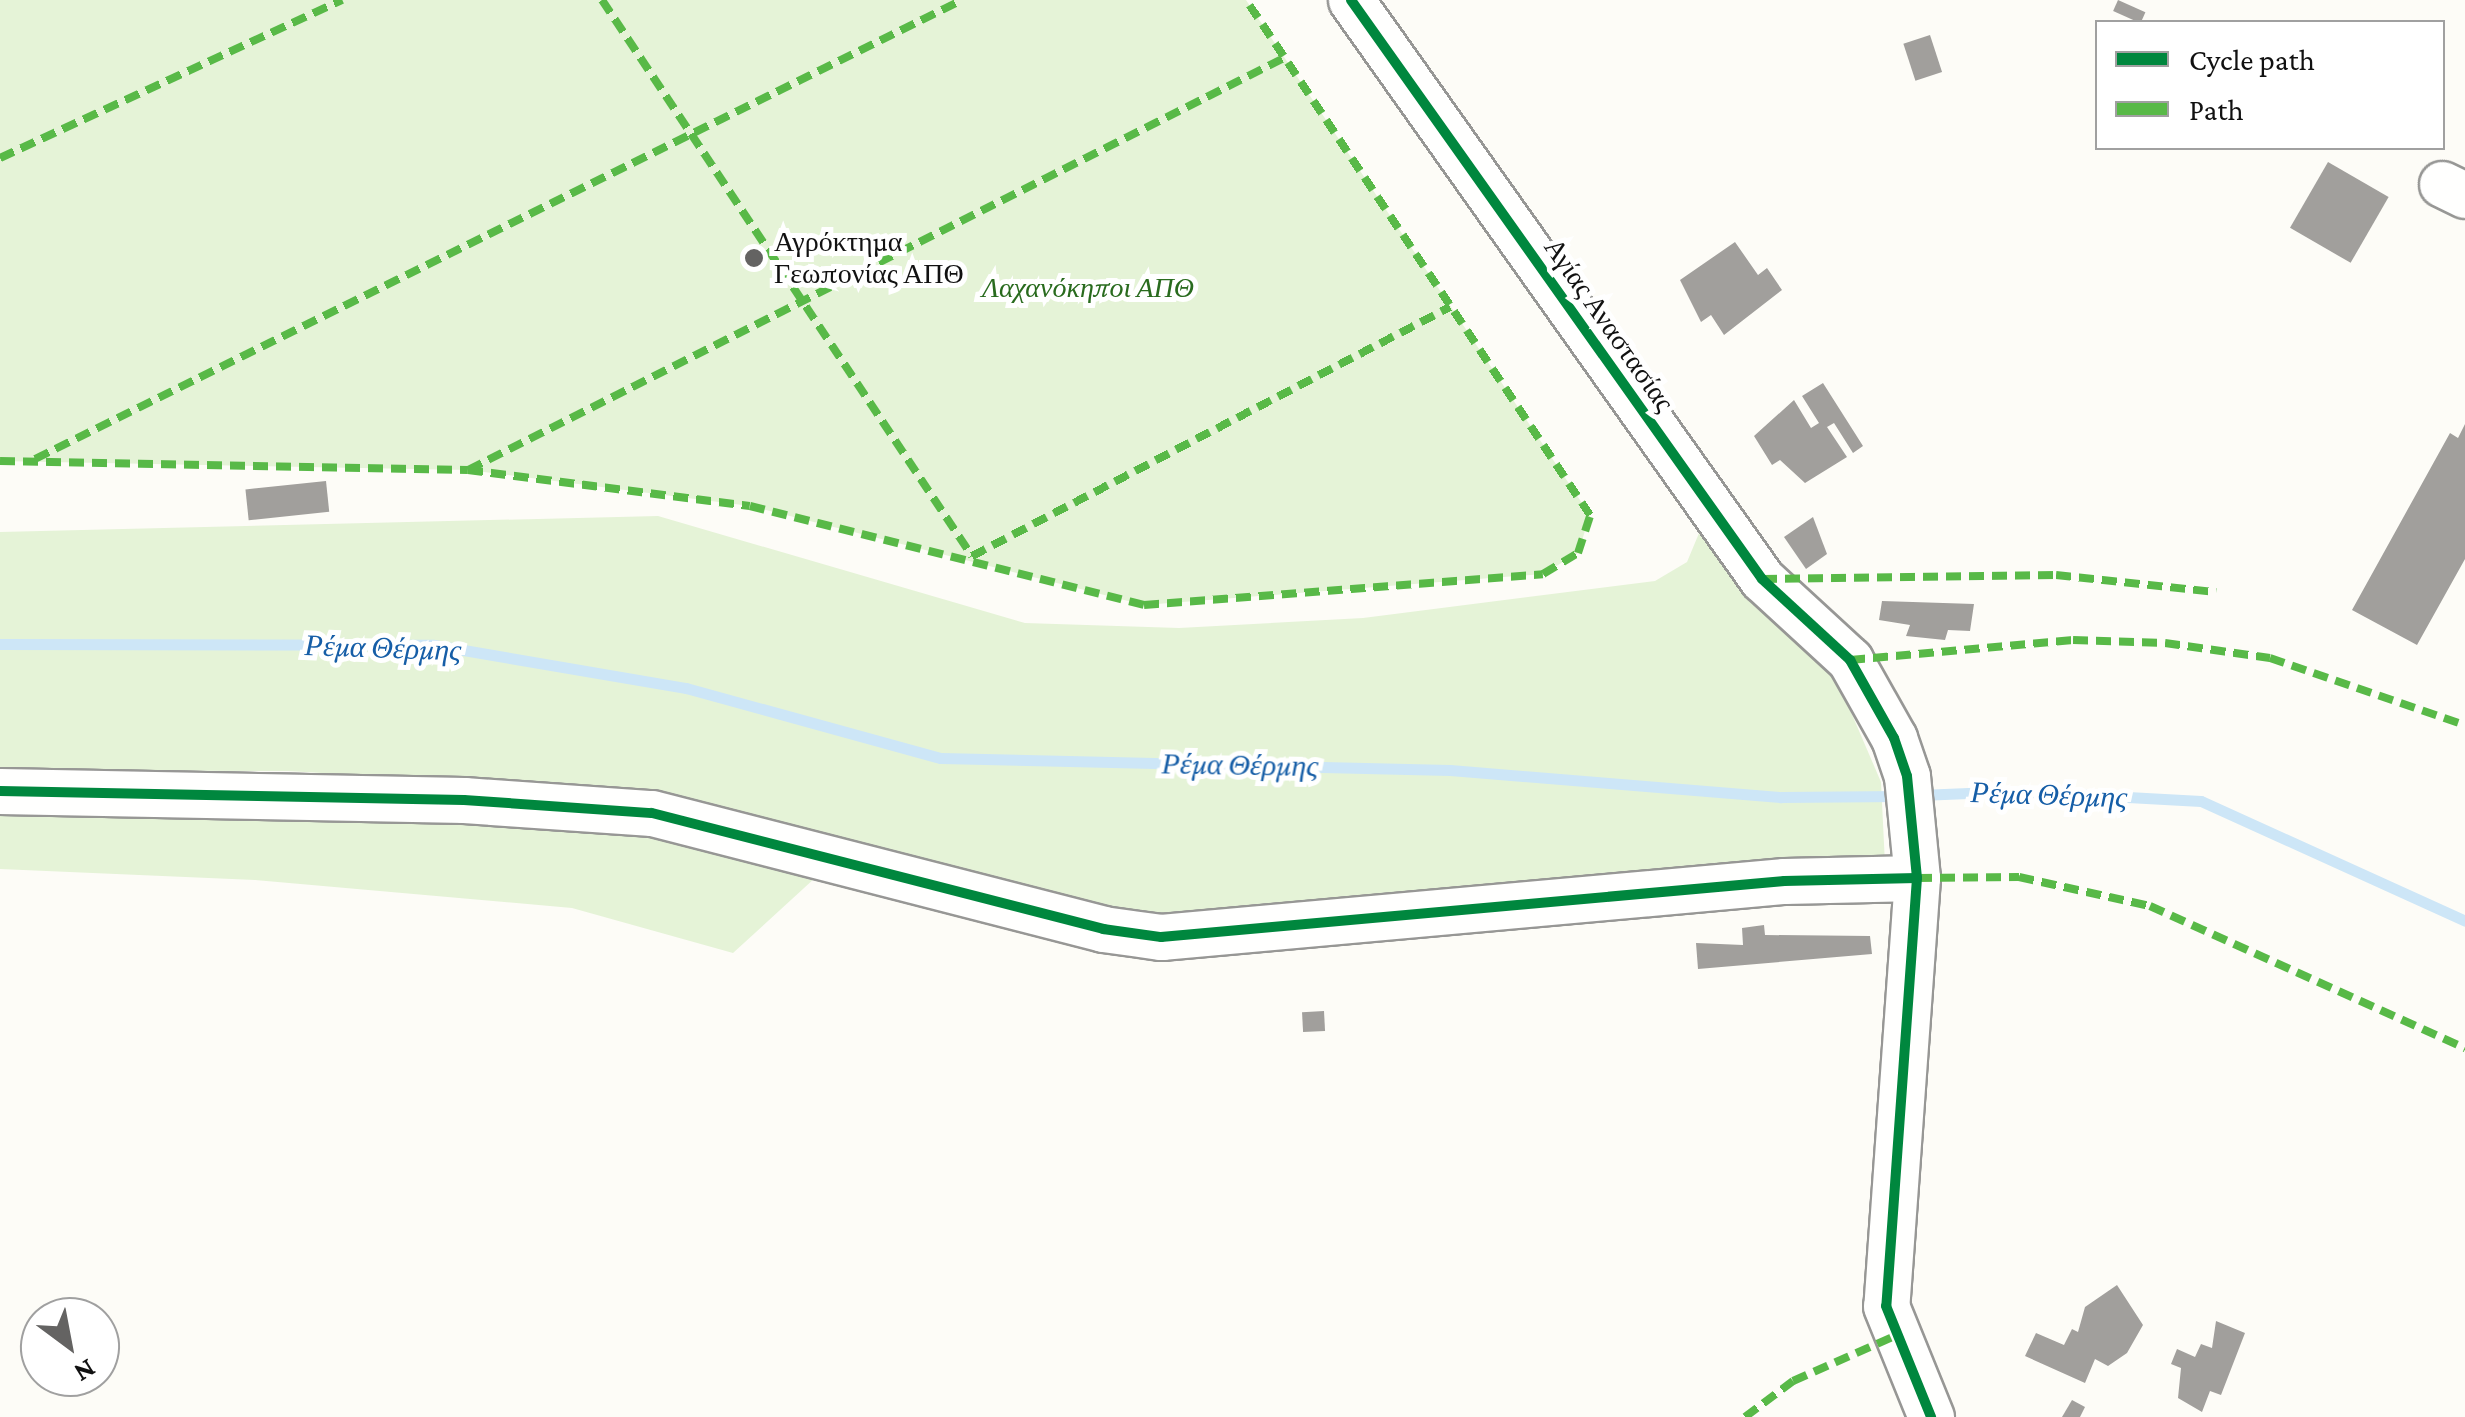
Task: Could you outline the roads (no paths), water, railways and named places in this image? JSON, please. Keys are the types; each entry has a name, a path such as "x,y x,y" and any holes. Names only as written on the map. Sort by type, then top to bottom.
{"street":[{"name":"Αγίας Αναστασίας","path":"1352,0 1762,580 1850,660 1894,738 1914,820 1917,878 1886,1306 1930,1417"},
{"path":"0,792 464,800 652,813 1102,929 1161,936 1784,881 1917,878"}],"waterway":[{"name":"Ρέμα Θέρμης","path":"0,644 434,645 686,688 941,758 1450,770 1781,797 1901,796"},
{"name":"Ρέμα Θέρμης","path":"1920,795 2016,791 2201,801 2465,921"}],"place":[{"name":"Αγρόκτημα Γεωπονίας ΑΠΘ","path":"754,258"}],"park label":[{"name":"Λαχανόκηποι ΑΠΘ","path":"1088,288"}]}
